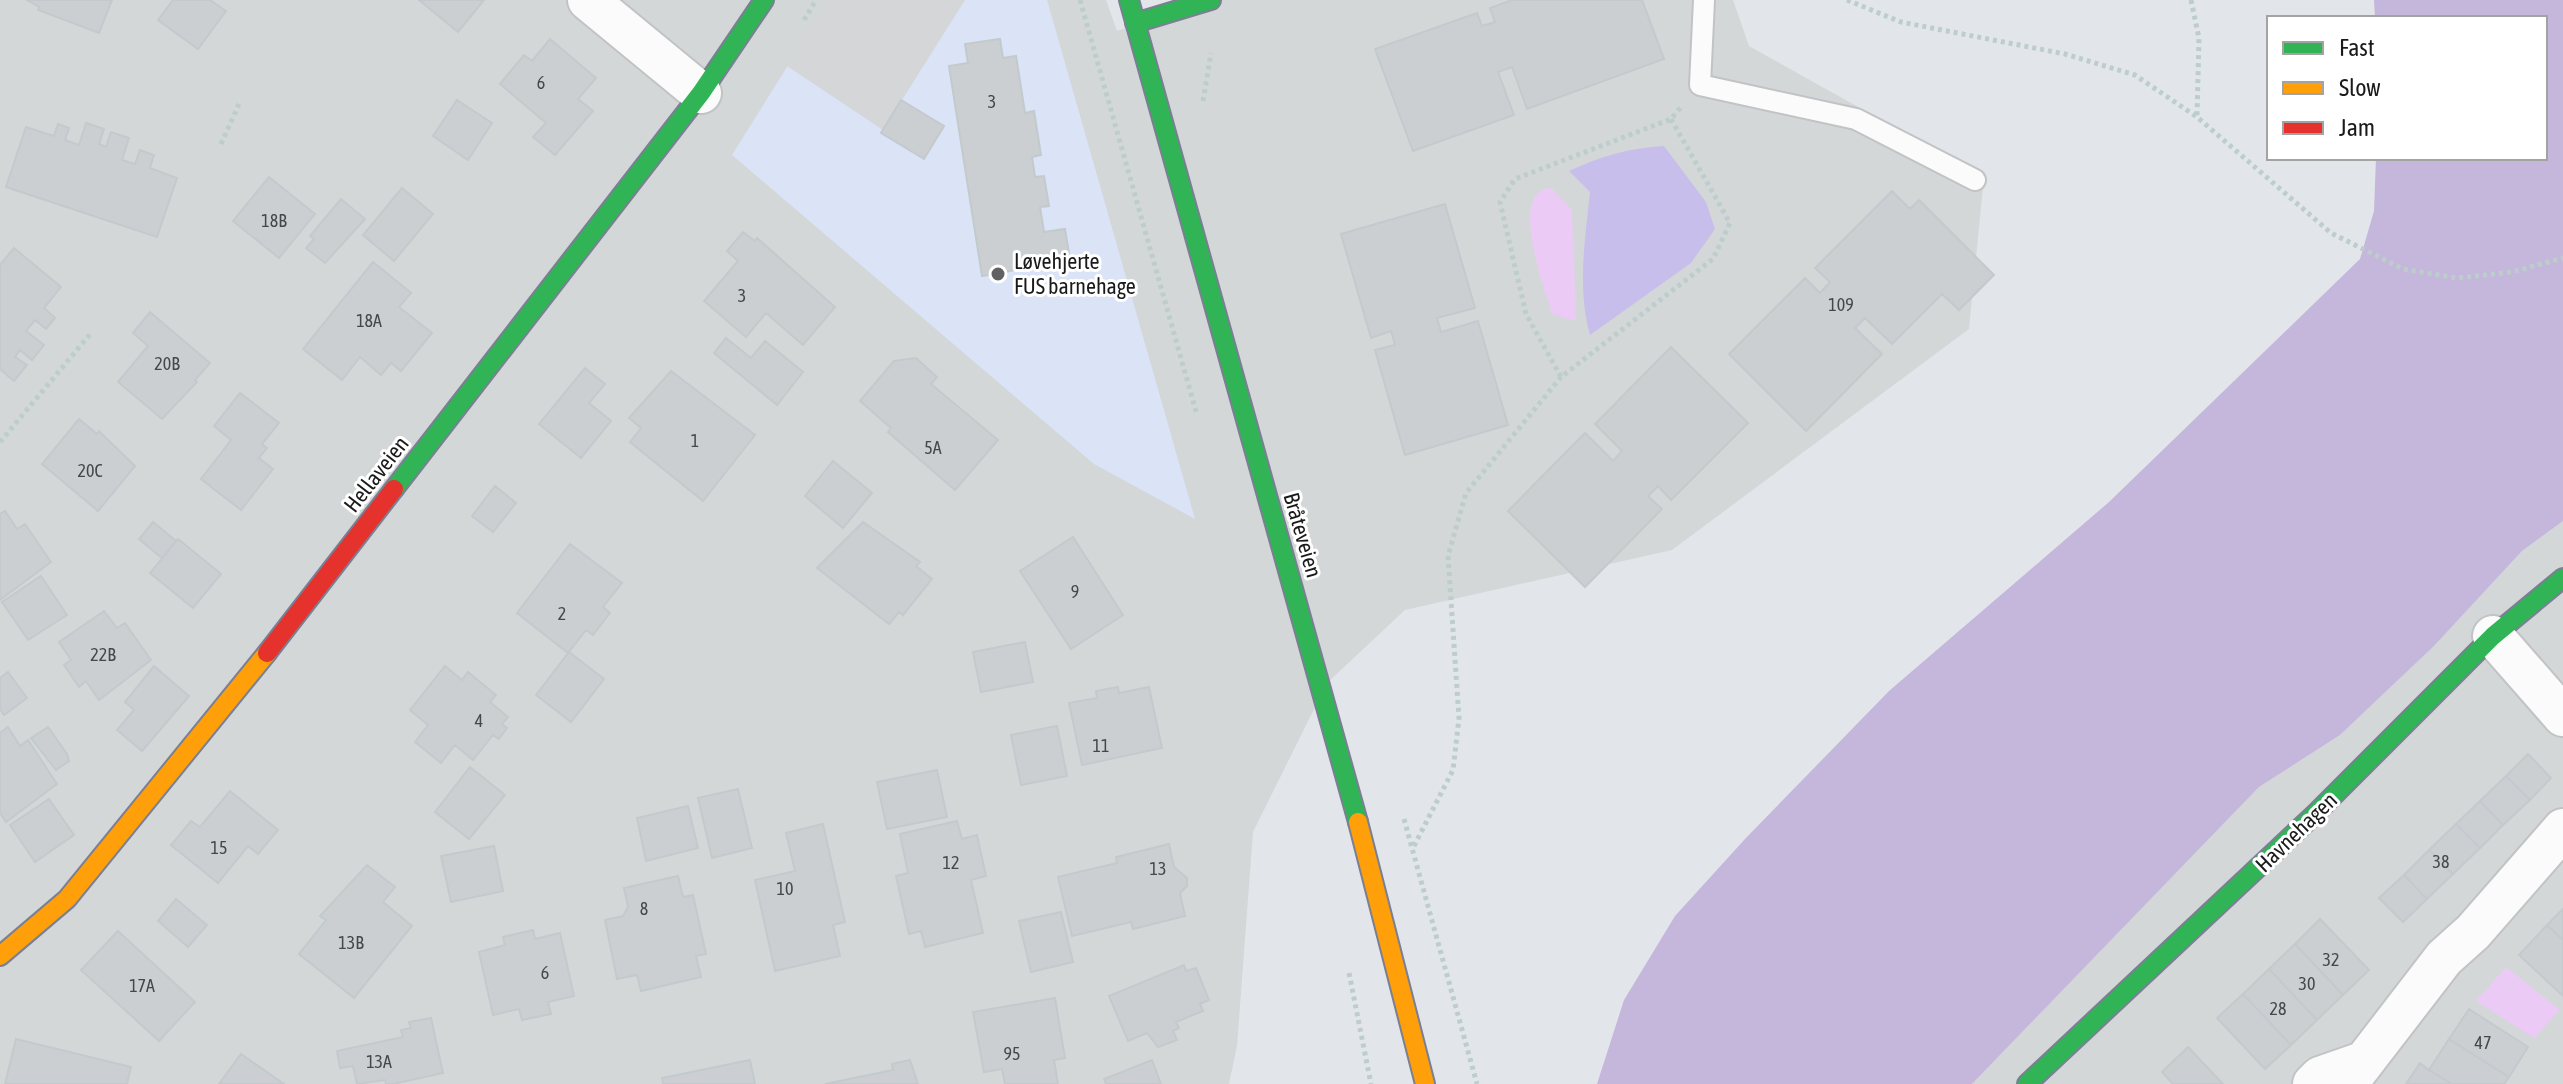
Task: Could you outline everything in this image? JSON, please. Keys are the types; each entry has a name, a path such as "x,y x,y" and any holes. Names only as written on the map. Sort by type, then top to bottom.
{"street":[{"path":"588,0 701,93"},
{"name":"Hellaveien","path":"1,955 67,899 245,680 701,93 764,0"},
{"name":"Bråteveien","path":"1129,0 1345,775 1425,1084"},
{"path":"1135,23 1211,0"},
{"name":"Havnehagen","path":"2027,1084 2315,814 2493,636 2563,578"},
{"path":"2493,636 2563,716"},
{"path":"2313,1084 2320,1077 2355,1073 2444,958 2473,932 2563,829"}],"lane":[{"path":"1704,0 1700,85 1856,119 1975,180"}],"path":[{"path":"1080,0 1200,427"},
{"path":"1847,0 1901,22 2065,54 2135,75 2197,117 2331,233 2403,269 2457,278 2512,272 2563,258"},
{"path":"2191,0 2199,38 2197,117"},
{"path":"221,144 239,104"},
{"path":"1414,847 1453,770 1459,718 1448,556 1466,493 1561,377 1713,259 1730,223 1671,119 1515,179 1500,202 1526,314 1561,377"},
{"path":"0,442 91,333"},
{"path":"1346,960 1371,1084"}],"shaded area":[{"path":"0,0 1106,0 1117,31 1213,0 1733,0 1749,46 1984,177 1969,329 1672,550 1405,610 1327,683 1253,832 1237,1046 1229,1084 0,1084"},
{"name":"Løvehjerte FUS barnehage","path":"829,0 1047,0 1195,519 1094,464 732,155"},
{"path":"829,0 965,0 883,130 787,66"},
{"path":"2374,0 2563,0 2563,521 2522,551 2434,646 2340,735 2259,787 1972,1084 1597,1084 1624,1000 1675,916 1745,839 1889,691 2109,502 2360,259 2374,211 2376,160 2547,160 2547,16 2375,16"},
{"path":"1664,146 1706,202 1715,229 1691,263 1590,335 1583,282 1590,192 1569,171 1615,154"},
{"path":"1551,188 1572,210 1576,321 1552,314 1532,243 1532,206 1538,193"},
{"path":"2563,521 2563,1084 1972,1084 2259,787 2340,735 2434,646 2522,551"},
{"path":"2506,967 2560,1010 2534,1038 2476,1001"}],"building":[{"path":"27,0 112,0 99,33 38,10 39,7"},
{"path":"173,0 210,0 226,11 198,49 158,20"},
{"path":"419,0 484,0 458,32"},
{"path":"1512,0 1642,0 1664,59 1527,109 1512,67 1498,72 1514,115 1413,151 1375,49 1477,13 1482,26 1495,22 1490,8"},
{"path":"550,39 596,78 578,99 593,111 555,155 533,137 546,123 500,84 524,55 532,61"},
{"path":"1000,39 1003,58 1016,56 1025,113 1034,111 1041,155 1032,157 1035,177 1044,176 1049,206 1040,207 1044,232 1065,229 1070,260 982,276 949,66 968,63 965,44"},
{"path":"457,100 492,123 468,160 433,136"},
{"path":"901,100 944,126 924,159 881,133"},
{"path":"86,123 104,129 99,144 106,147 111,132 129,138 122,160 135,164 140,150 154,155 150,168 177,178 157,237 6,187 26,127 54,136 58,124 69,128 65,140 79,145"},
{"path":"269,177 315,214 279,258 233,221"},
{"path":"402,188 433,214 394,261 363,235"},
{"path":"1892,191 1910,209 1919,200 1994,275 1959,310 1942,294 1892,344 1865,318 1855,328 1882,354 1806,431 1729,354 1805,278 1820,293 1830,282 1815,268"},
{"path":"341,199 365,219 325,263 306,248 314,239 310,236"},
{"path":"1445,204 1475,308 1437,318 1441,332 1478,321 1508,425 1405,455 1375,350 1395,345 1391,331 1371,338 1341,234"},
{"path":"743,232 755,241 757,238 835,307 803,345 766,313 746,337 704,301 738,261 727,251"},
{"path":"14,248 61,287 44,308 55,318 46,329 35,320 26,331 44,345 32,360 20,350 15,357 27,365 14,381 0,369 0,265"},
{"path":"373,262 411,293 399,307 432,333 401,371 391,363 381,375 360,357 342,380 303,349"},
{"path":"150,312 210,363 195,380 197,382 162,419 118,382 148,346 133,333"},
{"path":"726,338 751,358 765,341 803,372 777,405 714,353"},
{"path":"1671,347 1748,423 1671,500 1658,486 1648,496 1662,509 1585,587 1508,511 1585,433 1613,461 1622,451 1595,424"},
{"path":"916,358 937,377 931,384 998,440 955,490 888,432 891,428 860,401 894,361"},
{"path":"585,368 605,384 589,403 611,421 581,458 539,424"},
{"path":"671,371 755,435 703,501 630,442 641,428 629,418"},
{"path":"240,393 279,423 262,444 267,448 259,458 273,469 241,510 201,479 231,440 214,426"},
{"path":"79,419 97,434 99,431 135,466 98,511 42,464"},
{"path":"833,461 872,493 843,528 805,496"},
{"path":"495,486 516,503 493,532 472,516"},
{"path":"5,511 17,529 25,524 51,562 0,600 0,514"},
{"path":"153,522 176,541 162,558 139,539"},
{"path":"863,522 920,562 916,566 932,579 903,615 899,612 889,624 817,568"},
{"path":"1073,537 1123,615 1071,649 1020,571"},
{"path":"178,539 221,574 193,608 150,573"},
{"path":"570,544 622,583 603,607 610,613 593,635 586,630 568,653 517,613"},
{"path":"41,576 67,615 28,640 2,602"},
{"path":"104,611 117,628 125,623 151,660 99,700 86,681 79,687 64,665 71,660 59,642"},
{"path":"1025,642 1033,682 981,692 973,652"},
{"path":"569,652 604,679 571,722 536,695"},
{"path":"154,666 189,696 142,751 117,730 134,710 125,702"},
{"path":"445,666 462,680 468,672 496,695 490,702 508,717 502,724 507,728 499,739 493,735 473,760 455,745 441,763 415,742 428,725 410,710"},
{"path":"8,672 27,698 4,715 0,709 0,678"},
{"path":"1118,687 1119,693 1149,687 1162,748 1082,765 1069,703 1097,698 1096,691"},
{"path":"1057,726 1067,776 1021,785 1011,735"},
{"path":"8,727 20,746 28,740 57,784 6,822 0,813 0,733"},
{"path":"48,727 69,761 56,770 31,738"},
{"path":"2528,754 2551,778 2530,800 2506,776"},
{"path":"470,767 505,795 469,839 435,812"},
{"path":"937,770 947,817 887,829 877,782"},
{"path":"2506,776 2530,800 2503,825 2480,801"},
{"path":"738,789 752,848 712,858 698,798"},
{"path":"230,791 278,830 258,854 248,846 218,883 171,845 191,821 200,827"},
{"path":"49,799 74,835 35,862 10,825"},
{"path":"2480,801 2503,825 2480,848 2456,824"},
{"path":"688,806 698,848 646,861 637,818"},
{"path":"957,821 962,839 977,835 986,876 971,880 983,933 925,947 921,931 909,934 896,876 908,873 900,834"},
{"path":"823,824 845,922 833,925 840,956 775,971 755,880 795,871 786,833"},
{"path":"2456,824 2480,848 2453,874 2429,850"},
{"path":"1169,844 1174,867 1187,878 1187,886 1180,893 1185,916 1133,929 1131,922 1072,936 1058,877 1117,863 1116,857"},
{"path":"494,846 503,891 451,902 441,856"},
{"path":"2429,850 2453,874 2427,899 2404,875"},
{"path":"367,865 395,887 383,902 412,926 354,998 299,954 326,920 320,916"},
{"path":"2404,875 2427,899 2403,922 2379,898"},
{"path":"678,876 683,897 693,895 706,954 696,956 701,977 641,991 637,975 617,979 605,920 623,916 628,907 624,888"},
{"path":"176,899 207,925 188,947 158,921"},
{"path":"2563,909 2563,940 2547,925"},
{"path":"1061,912 1073,962 1031,972 1019,921"},
{"path":"2320,919 2369,970 2343,995 2295,944"},
{"path":"2547,925 2563,940 2563,996 2519,955"},
{"path":"533,930 535,939 560,933 574,996 548,1002 551,1014 522,1020 519,1009 493,1015 479,952 505,945 503,937"},
{"path":"118,931 195,1002 159,1041 81,970"},
{"path":"2295,944 2343,995 2317,1020 2269,969"},
{"path":"1184,965 1186,971 1196,968 1209,1000 1200,1004 1203,1011 1176,1022 1179,1028 1173,1031 1177,1040 1158,1047 1147,1033 1128,1041 1109,996"},
{"path":"2269,969 2317,1020 2291,1045 2243,994"},
{"path":"2243,994 2291,1045 2265,1069 2217,1018"},
{"path":"1055,998 1065,1058 1054,1060 1058,1084 1005,1084 1002,1069 984,1072 973,1012"},
{"path":"2469,1009 2528,1047 2509,1077 2449,1039"},
{"path":"431,1018 443,1073 393,1084 386,1084 385,1080 357,1084 353,1066 340,1068 337,1051 403,1037 401,1030 411,1028 409,1022"},
{"path":"16,1039 131,1067 127,1084 5,1084"},
{"path":"2449,1039 2509,1077 2504,1084 2452,1084 2429,1070"},
{"path":"2188,1047 2223,1084 2173,1084 2162,1072"},
{"path":"241,1054 284,1084 219,1084"},
{"path":"750,1060 755,1084 663,1084 662,1078"},
{"path":"910,1060 918,1084 825,1084 893,1070 892,1064"},
{"path":"1152,1060 1161,1084 1106,1084 1104,1079"},
{"path":"2420,1063 2429,1070 2452,1084 2406,1084"}],"traffic: fast":[{"path":"394,489 701,93 764,0"},
{"path":"1129,0 1358,822"},
{"path":"1135,23 1211,0"},
{"path":"2027,1084 2315,814 2493,636 2563,578"}],"traffic: slow":[{"path":"0,956 67,899 267,653"},
{"path":"1358,822 1425,1084"}],"traffic: jam":[{"path":"267,653 394,489"}],"place":[{"name":"Løvehjerte FUS barnehage","path":"998,274"}]}
